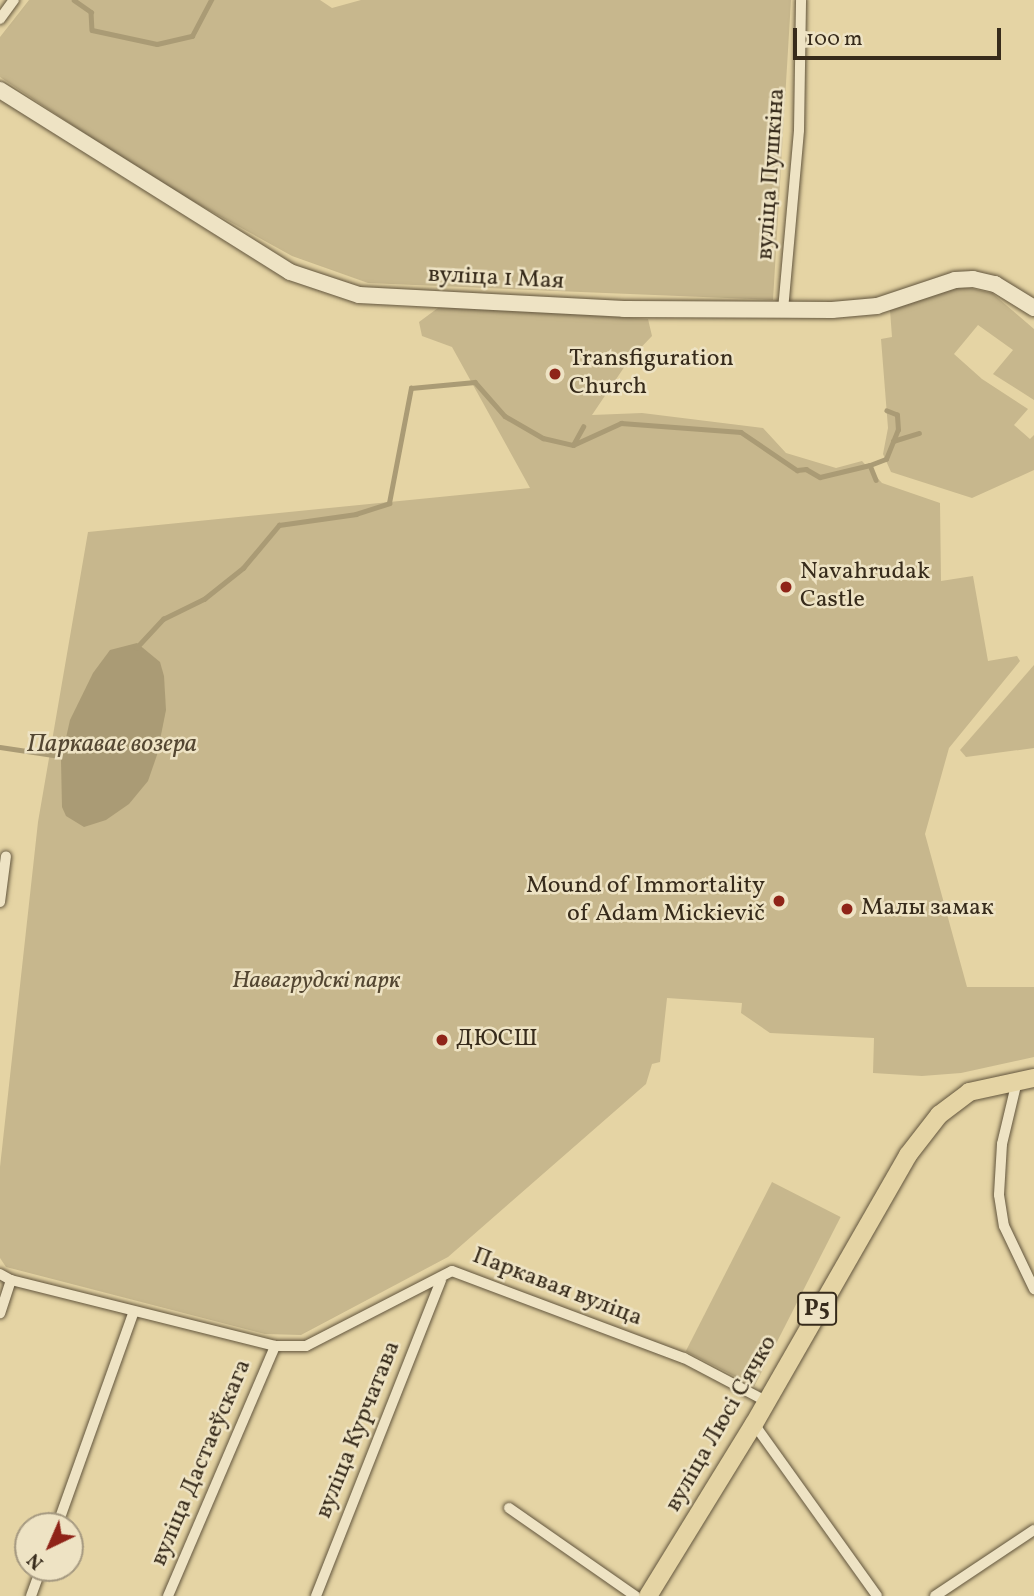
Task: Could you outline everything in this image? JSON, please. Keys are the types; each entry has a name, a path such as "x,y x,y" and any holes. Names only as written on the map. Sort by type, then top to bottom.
{"main road":[{"name":"вуліца Люсі Сячко","path":"648,1596 754,1424 908,1155 939,1115 969,1091 1025,1080"}],"street":[{"path":"0,19 14,0"},
{"name":"вуліца Пушкіна","path":"783,310 799,130 801,0"},
{"name":"вуліца 1 Мая","path":"0,90 290,272 344,292 373,298 520,300 624,309 864,309 955,280 973,279 995,284 1034,308"},
{"path":"0,901 6,856"},
{"path":"1025,1080 1002,1144 999,1195 1004,1226 1034,1289"},
{"name":"Паркавая вуліца","path":"0,1274 11,1280 133,1314 275,1346 306,1346 441,1280 452,1271 684,1358 766,1401"},
{"path":"0,1313 11,1280"},
{"name":"вуліца Курчатава","path":"316,1596 441,1280"},
{"path":"62,1512 133,1314"},
{"name":"вуліца Дастаеўскага","path":"168,1596 275,1346"},
{"path":"754,1424 877,1596"},
{"path":"509,1508 635,1596"},
{"path":"935,1596 1034,1530"}],"green space":[{"path":"29,0 320,0 332,8 361,0 791,0 773,300 368,283 292,256 158,182 0,77 0,37"},
{"path":"956,285 992,293 1034,329 1034,400 993,374 1013,350 978,325 954,354 982,379 1028,409 1014,425 1030,439 1034,435 1034,470 972,498 891,472 883,454 888,428 881,339 892,337 890,310"},
{"name":"Навагрудскі парк","path":"442,305 648,319 652,336 629,360 592,415 642,413 763,428 786,453 836,468 862,461 882,483 940,503 941,581 973,576 988,661 1017,656 1020,661 949,748 925,834 967,987 1034,987 1034,1057 961,1073 922,1076 873,1073 874,1038 770,1033 741,1013 742,1003 667,998 660,1062 652,1064 646,1084 448,1257 301,1335 265,1334 6,1267 0,1258 0,1167 38,822 88,532 530,488 452,347 422,336 419,322"},
{"path":"1034,665 1034,748 966,757 960,750"},
{"path":"772,1182 841,1217 754,1386 686,1351"}],"water":[{"name":"Паркавае возера","path":"137,643 160,662 164,676 166,710 157,755 148,781 129,804 106,820 84,827 66,816 62,807 61,760 70,720 93,673 110,650"}],"waterway":[{"path":"74,0 91,12 92,30 157,44 192,36 211,0"},
{"path":"136,648 163,619 204,599 243,568 279,525 356,514 389,503 411,388 475,382 505,416 543,438 573,445 621,423 741,432 797,470 806,469 820,477 870,465 876,480"},
{"path":"870,465 886,459 898,430 897,415 887,411"},
{"path":"573,445 583,427"},
{"path":"893,441 919,433"},
{"path":"0,747 66,757"}],"place":[{"name":"Transfiguration Church","path":"555,374"},
{"name":"Navahrudak Castle","path":"786,587"},
{"name":"Mound of Immortality of Adam Mickievič","path":"779,901"},
{"name":"Малы замак","path":"847,909"},
{"name":"ДЮСШ","path":"442,1040"}]}
